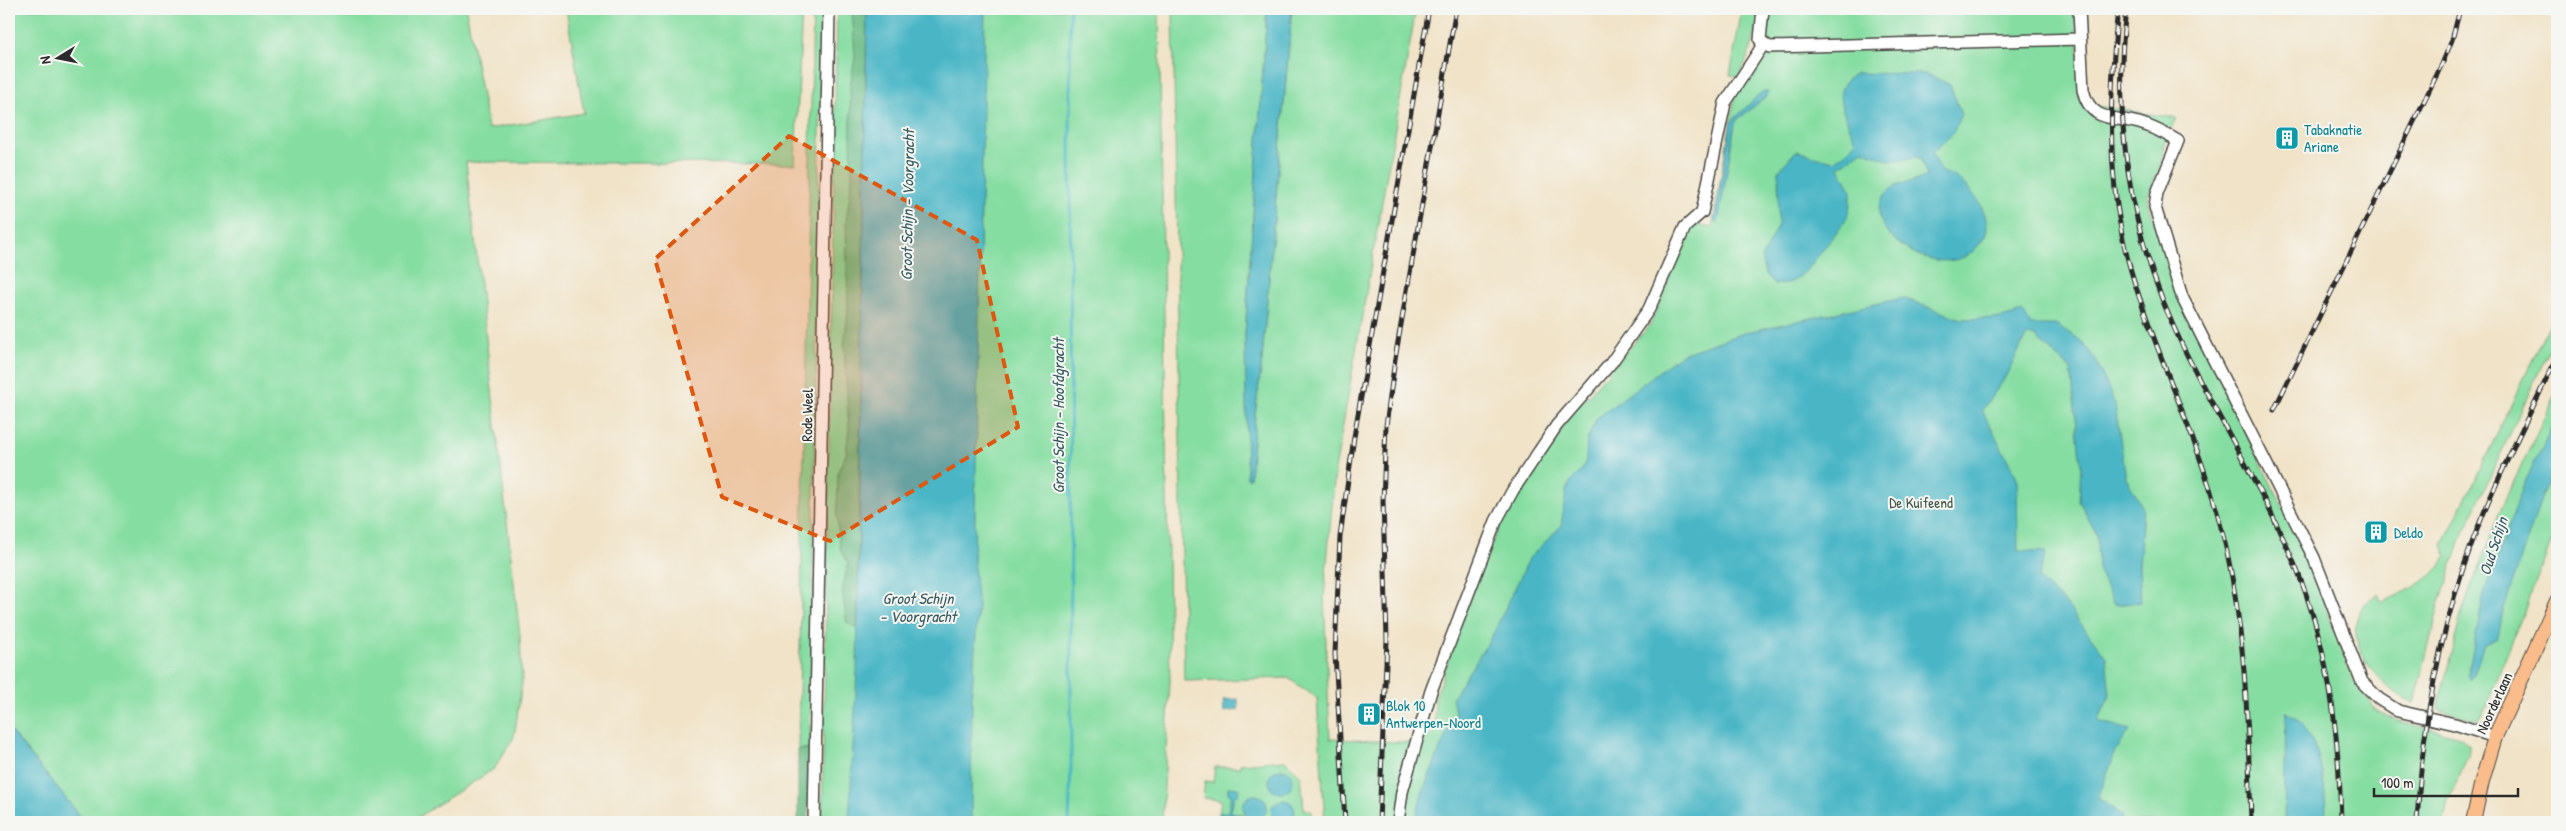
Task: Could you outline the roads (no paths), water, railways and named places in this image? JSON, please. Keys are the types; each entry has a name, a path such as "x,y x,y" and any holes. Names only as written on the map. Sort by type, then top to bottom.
{"main road":[{"name":"Noorderlaan","path":"2473,822 2482,781 2495,737 2557,601"}],"street":[{"name":"Rode Weel","path":"814,822 829,9"},
{"path":"1763,9 1759,32 1760,40 1763,45 1769,47 2080,39"},
{"path":"2079,9 2083,90 2086,101 2098,115 2139,123 2178,141 2157,193 2155,207 2182,297 2314,558 2362,682 2379,699 2398,711 2455,724 2495,737"},
{"path":"1398,822 1402,792 1431,691 1496,521 1513,490 1557,425 1611,363 1649,309 1685,226 1702,212 1725,103 1763,45"}],"water":[{"name":"Groot Schijn - Voorgracht","path":"867,9 985,9 974,567 978,606 972,690 971,822 849,822 857,671"},
{"path":"1267,9 1292,9 1262,360 1250,478 1247,478 1245,335"},
{"path":"1856,73 1927,74 1950,85 1961,114 1953,133 1932,153 1941,171 1956,178 1978,200 1986,220 1987,230 1985,236 1977,247 1961,258 1942,261 1921,256 1902,246 1888,233 1880,217 1881,201 1894,187 1927,176 1920,157 1888,160 1862,150 1839,167 1851,191 1849,212 1846,219 1803,274 1790,282 1774,284 1765,274 1761,258 1778,225 1779,170 1796,151 1833,161 1854,144 1856,141 1844,114 1840,96 1847,80"},
{"path":"1763,91 1768,92 1767,96 1737,120 1735,124 1718,223 1716,223 1714,220 1731,122"},
{"path":"1903,298 1961,319 2001,318 2023,312 2031,325 2057,325 2080,340 2096,360 2115,404 2126,478 2143,508 2139,567 2141,602 2114,605 2098,569 2097,535 2079,501 2081,467 2071,369 2035,337 2027,335 2003,381 1982,410 2017,478 2018,551 2046,552 2038,579 2065,603 2106,657 2110,695 2098,721 2130,730 2116,751 2098,798 2123,816 2120,822 1415,822 1422,793 1455,713 1452,698 1492,636 1530,557 1561,526 1566,491 1571,481 1582,470 1586,460 1587,440 1597,418 1682,354 1747,332"},
{"path":"2557,417 2557,464 2542,496 2503,611 2498,638 2484,645 2473,676 2469,680 2468,675 2484,593 2524,484"},
{"path":"1238,699 1238,710 1224,712 1223,700"},
{"path":"2286,712 2303,725 2315,749 2324,785 2326,822 2284,822"},
{"path":"9,729 85,822 9,822"},
{"path":"1281,769 1290,772 1293,781 1290,790 1281,793 1272,790 1269,781 1272,772"},
{"path":"1228,787 1239,788 1238,794 1234,796 1231,812 1244,815 1243,822 1218,822 1219,813 1228,812 1231,796 1228,793"},
{"path":"1255,795 1264,798 1267,807 1264,816 1255,819 1246,816 1243,807 1246,798"},
{"path":"1283,800 1288,801 1294,807 1294,817 1288,823 1283,824 1278,823 1272,817 1271,812 1272,807 1278,801"}],"waterway":[{"name":"Groot Schijn - Hoofdgracht","path":"1069,822 1071,763 1070,9"}],"railway":[{"path":"1345,822 1335,654 1340,537 1354,437 1429,9"},
{"path":"1379,822 1387,640 1383,501 1386,426 1395,359 1456,9"},
{"path":"2118,9 2112,107 2112,140 2117,206 2123,239 2141,304 2202,465 2213,498 2230,567 2241,639 2249,749 2251,822"},
{"path":"2126,9 2122,53 2122,98 2130,184 2139,227 2151,269 2185,351 2265,501 2294,562 2306,594 2315,622 2328,678 2336,735 2341,822"},
{"path":"2274,410 2442,64 2452,40 2460,9"},
{"path":"2417,822 2423,750 2434,679 2461,574 2492,493 2557,357"}],"place":[{"name":"Tabaknatie Ariane","path":"2287,138"},
{"name":"Deldo","path":"2376,532"},
{"name":"Blok 10 Antwerpen-Noord","path":"1369,714"}],"park label":[{"name":"De Kuifeend","path":"1921,502"}],"water label":[{"name":"Oud Schijn","path":"2493,546"}]}
